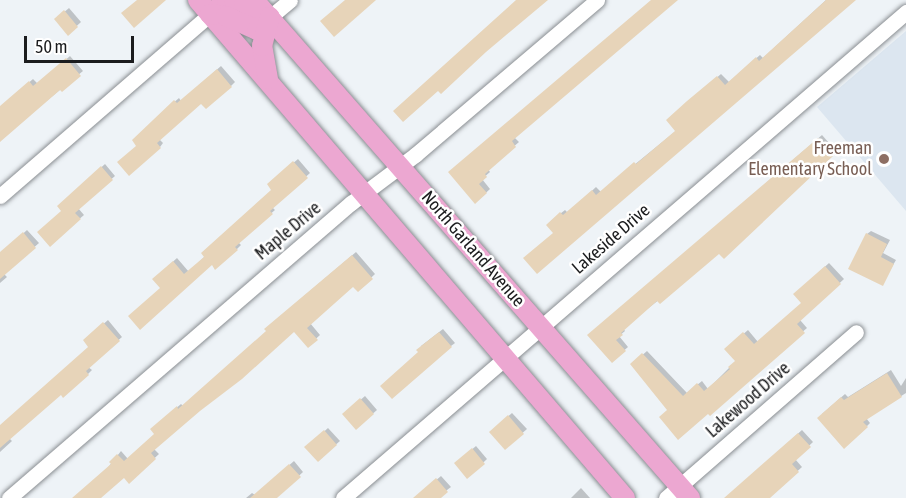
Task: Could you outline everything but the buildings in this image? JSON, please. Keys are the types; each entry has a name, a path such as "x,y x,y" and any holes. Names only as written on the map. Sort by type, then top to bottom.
{"main road":[{"name":"North Garland Avenue","path":"254,0 541,326 678,494"},
{"path":"208,5 257,30 270,17"},
{"path":"208,5 268,82 625,498"},
{"path":"268,82 262,46 270,17"}],"street":[{"path":"270,17 290,0"},
{"name":"Maple Drive","path":"9,498 363,193 400,166 597,0"},
{"path":"0,196 208,5"},
{"name":"Lakeside Drive","path":"343,498 906,12"},
{"name":"Lakewood Drive","path":"678,494 856,332"}],"shaded area":[{"name":"Freeman Elementary School","path":"906,31 906,211 817,107"}],"place":[{"name":"Freeman Elementary School","path":"884,159"}]}
